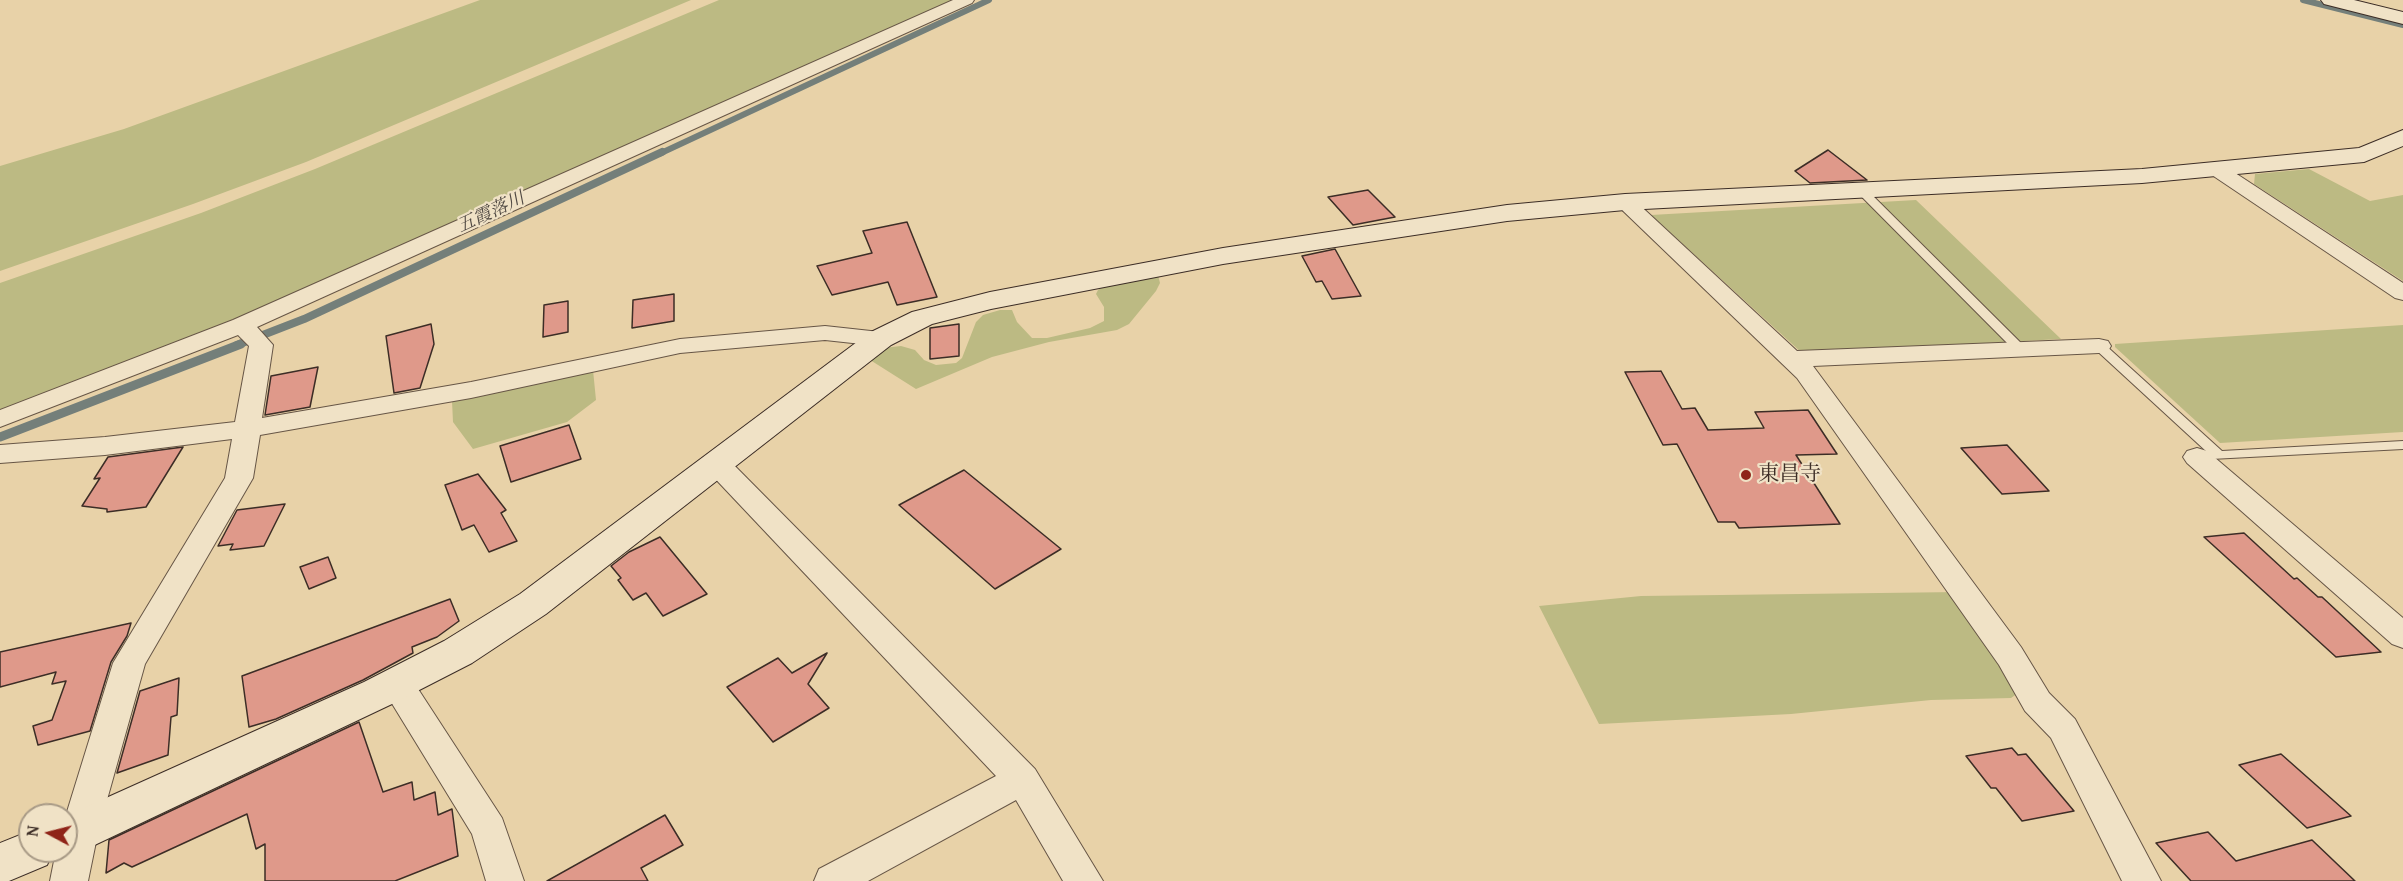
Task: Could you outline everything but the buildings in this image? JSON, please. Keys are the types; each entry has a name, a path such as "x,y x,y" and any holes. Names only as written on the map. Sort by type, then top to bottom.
{"street":[{"path":"0,419 250,334 966,0"},
{"path":"2331,0 2403,18"},
{"path":"78,831 397,684 458,652 534,604 880,339 922,318 990,301 1223,256 1507,213 1625,202 2142,176 2364,155 2403,137"},
{"path":"2216,169 2403,293"},
{"path":"1625,202 1806,373 2010,656 2037,702 2063,729 2142,881"},
{"path":"0,454 105,446 247,429 471,390 680,346 825,333 880,339"},
{"path":"78,816 129,663 239,478 247,429 250,334"},
{"path":"1792,359 2099,346"},
{"path":"2208,456 2403,636"},
{"path":"716,463 1022,779 1084,881"},
{"path":"397,684 489,829 505,881"},
{"path":"833,881 1022,779"},
{"path":"0,864 18,856"},
{"path":"69,881 70,863"}],"lane":[{"path":"1861,190 2020,349"},
{"path":"2099,346 2208,456 2403,446"}],"shaded area":[{"path":"480,0 691,0 306,162 0,271 0,166 124,129"},
{"path":"719,0 956,0 256,315 0,412 0,283 201,213 315,169"},
{"path":"2309,169 2370,201 2403,195 2403,281 2254,184 2255,174"},
{"path":"1916,200 2061,339 1802,353 1651,215"},
{"path":"1158,275 1160,283 1156,291 1129,324 1117,330 1049,342 992,357 916,389 867,358 883,348 901,346 915,350 924,360 936,365 956,363 962,358 976,322 983,315 1000,310 1012,310 1017,322 1032,338 1047,338 1090,328 1104,321 1104,307 1096,294 1098,290 1107,284"},
{"path":"2403,325 2403,432 2220,443 2115,347 2115,344"},
{"path":"593,370 596,400 567,422 473,449 453,422 452,401"},
{"path":"1959,592 2021,691 2011,698 1931,700 1791,714 1599,724 1539,606 1641,596"}],"waterway":[{"name":"五霞落川","path":"659,154 989,0"},
{"name":"五霞落川","path":"2303,0 2403,25"},
{"name":"五霞落川","path":"237,345 304,319 662,152"},
{"name":"五霞落川","path":"0,437 241,344"}],"place":[{"name":"東昌寺","path":"1746,475"}]}
